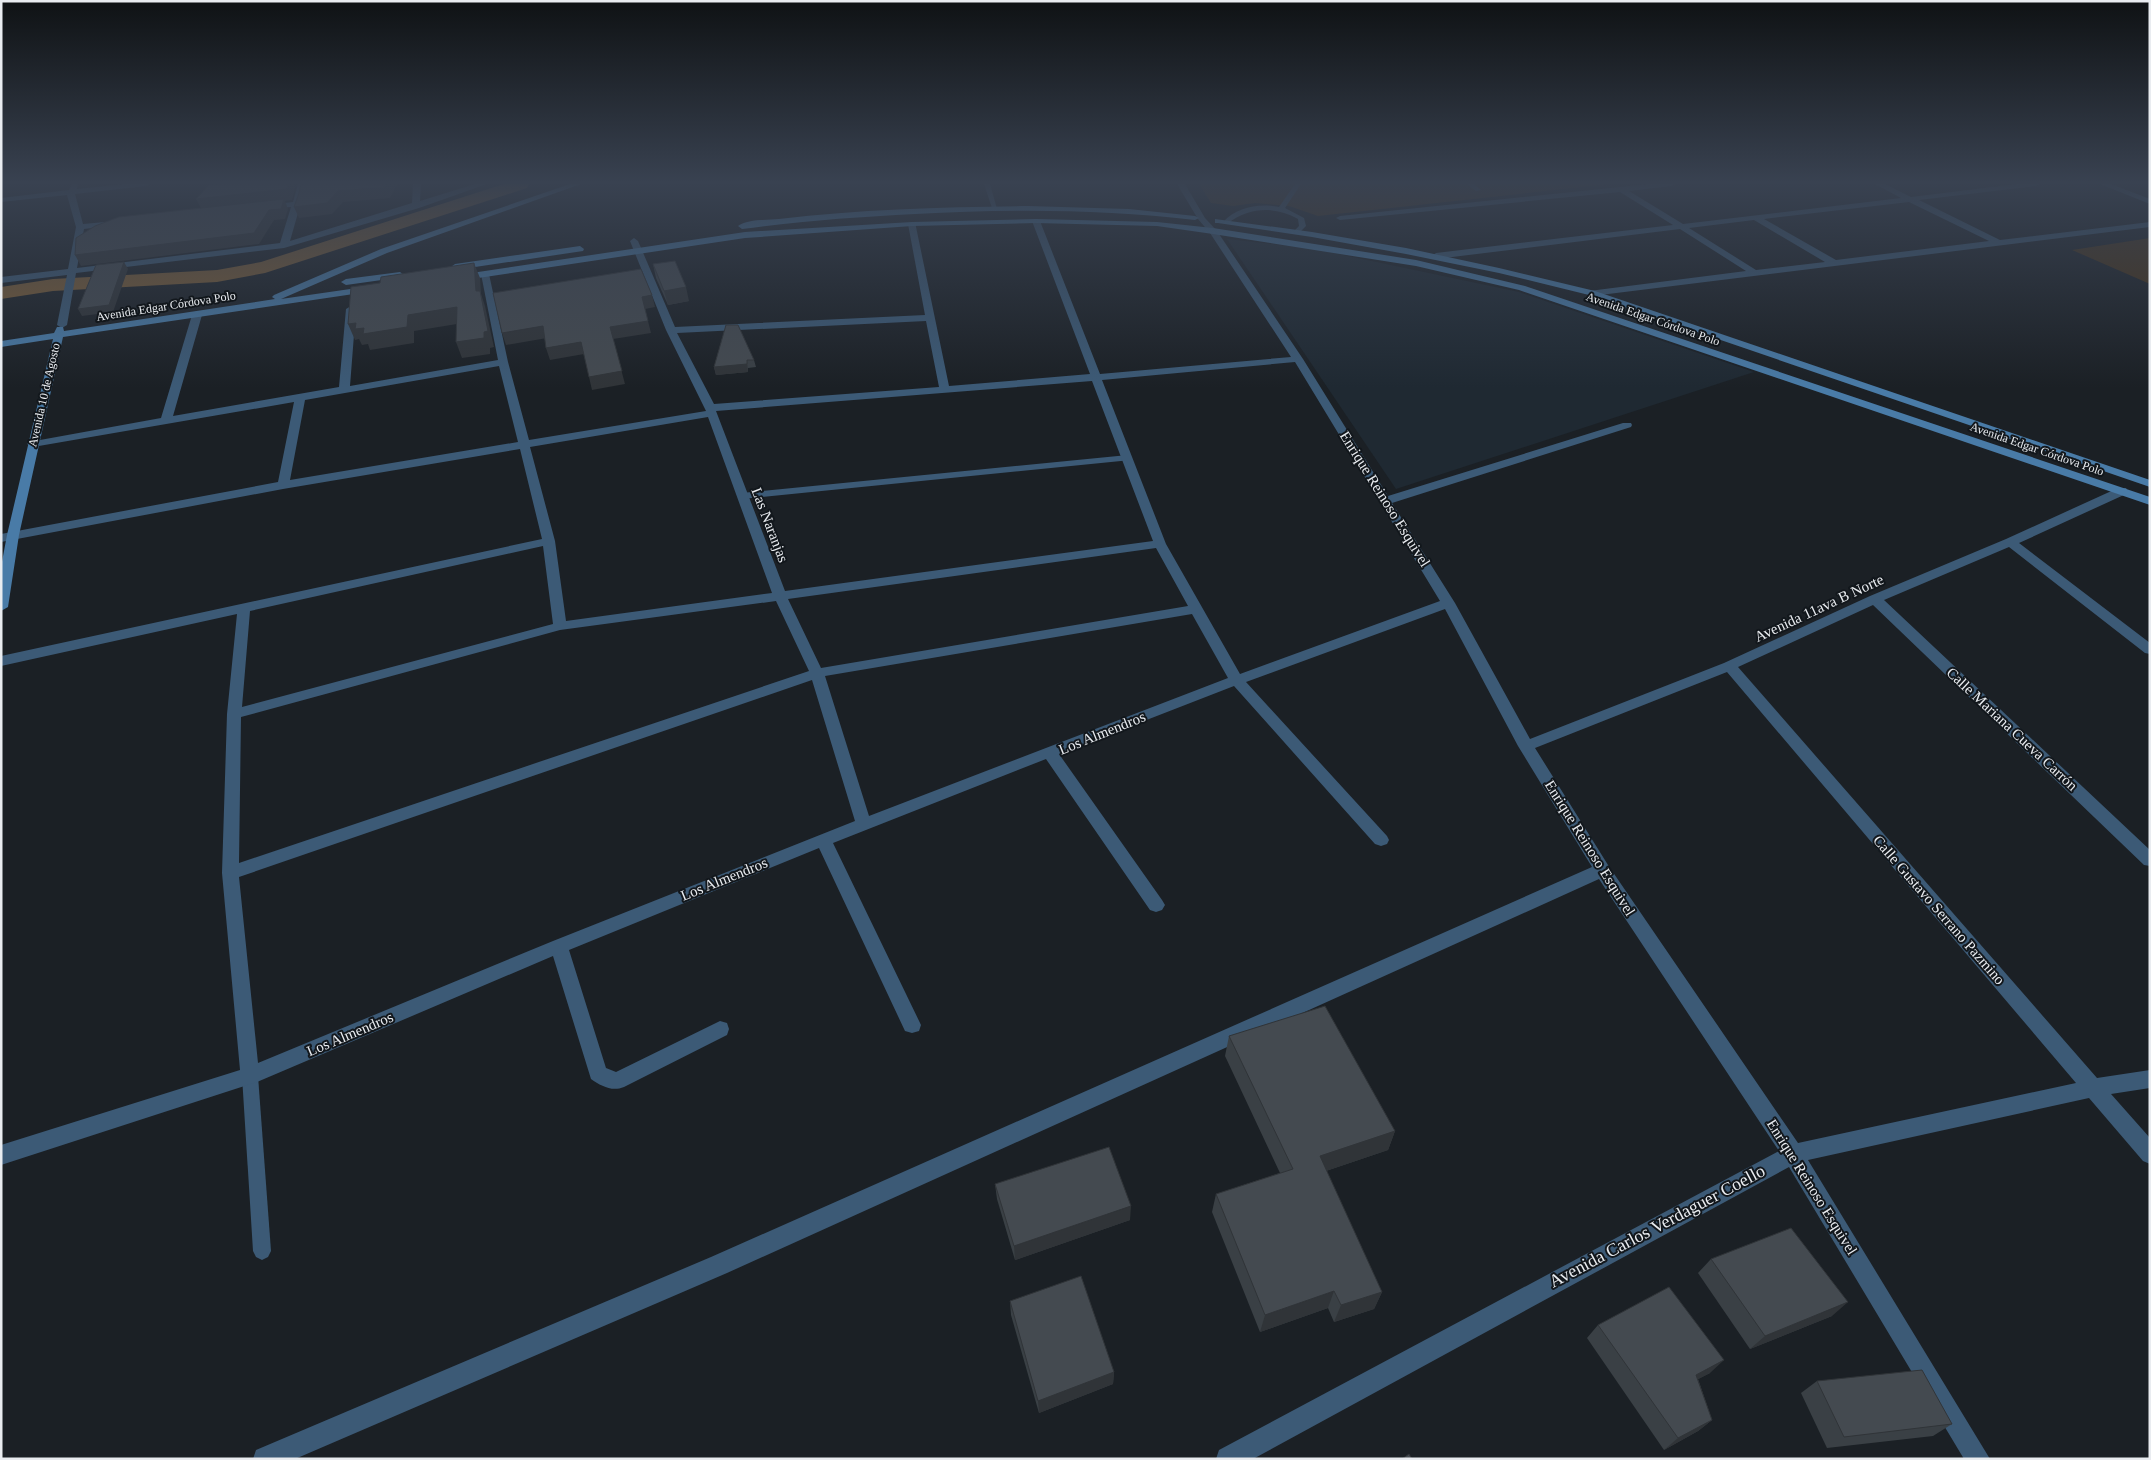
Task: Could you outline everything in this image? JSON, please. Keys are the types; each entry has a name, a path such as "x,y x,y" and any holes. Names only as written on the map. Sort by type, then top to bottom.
{"main road":[{"path":"262,304 381,252"},
{"path":"448,268 557,252"},
{"name":"Avenida Edgar Córdova Polo","path":"447,279 485,274 591,252"},
{"name":"Avenida Edgar Córdova Polo","path":"1360,252 1416,263 1522,288 2150,501"},
{"name":"Avenida Edgar Córdova Polo","path":"1414,252 1510,272 1592,293 2150,484"},
{"name":"Avenida Edgar Córdova Polo","path":"1,344 60,330 294,290 410,273"},
{"name":"Avenida Edgar Córdova Polo","path":"1,334 60,330 197,315 380,288"},
{"name":"Avenida 10 de Agosto","path":"1,607 7,536 33,444 60,330"}],"street":[{"name":"Avenida 10 de Agosto","path":"60,330 76,252"},
{"path":"1,280 72,275 239,252"},
{"name":"Las Naranjas","path":"639,252 672,330 711,411 780,596 817,673 864,824"},
{"path":"917,252 944,388"},
{"path":"1048,252 1160,544 1236,680 1380,840"},
{"name":"Enrique Reinoso Esquivel","path":"1232,252 1448,603 1526,746 1602,870 1792,1154 1978,1459"},
{"path":"1436,256 1467,252"},
{"path":"1722,252 1755,273"},
{"path":"1815,252 1834,263"},
{"path":"1592,293 1924,252"},
{"path":"485,274 503,362 549,541 560,626"},
{"path":"344,389 352,292"},
{"path":"166,421 197,315"},
{"path":"672,330 930,318"},
{"path":"7,536 283,485 524,445 711,411 944,388 1097,378 1298,359"},
{"path":"33,444 503,362"},
{"path":"283,485 300,397"},
{"path":"1386,501 1627,425"},
{"name":"Avenida 11ava B Norte","path":"1526,746 1729,666 1875,599 2010,542 2122,491"},
{"path":"1,661 549,541"},
{"path":"2010,542 2150,650"},
{"path":"234,714 560,626 1160,544"},
{"name":"Calle Mariana Cueva Carrón","path":"1875,599 2150,860"},
{"name":"Los Almendros","path":"1,1155 250,1076 559,946 822,840 1236,680 1448,603"},
{"path":"244,608 234,714 230,874 250,1076"},
{"path":"230,874 817,673 1197,609"},
{"name":"Calle Gustavo Serrano Pazmino","path":"1729,666 2150,1154"},
{"path":"1050,753 1156,905"},
{"path":"822,840 912,1025"},
{"path":"265,1459 728,1261 1602,870"},
{"path":"559,946 598,1073 607,1079 617,1080 720,1029"},
{"name":"Avenida Carlos Verdaguer Coello","path":"1228,1459 1792,1154 2092,1088 2150,1079"}],"lane":[{"path":"742,496 1128,458"},
{"path":"250,1076 262,1251"}],"shaded area":[{"path":"1236,252 1330,252 1519,292 1754,372 1396,489"},
{"path":"2077,252 2150,252 2150,284"}],"building":[{"path":"75,252 98,252 75,255"},
{"path":"675,261 686,287 664,291 653,264"},
{"path":"124,262 109,305 78,309 96,265"},
{"path":"474,263 476,291 480,291 488,331 484,332 484,338 456,342 457,307 408,315 407,327 363,334 364,328 355,329 356,323 348,324 351,287 380,283 381,277"},
{"path":"641,269 652,295 642,297 648,321 610,327 622,371 589,377 581,342 546,348 543,326 502,333 493,293"},
{"path":"726,325 738,325 754,360 747,360 747,364 714,367"},
{"path":"1325,1006 1395,1131 1320,1156 1382,1292 1341,1305 1334,1291 1265,1315 1216,1194 1293,1169 1229,1036"},
{"path":"1109,1147 1131,1206 1014,1246 995,1184"},
{"path":"1791,1228 1848,1302 1765,1336 1711,1259"},
{"path":"1081,1276 1114,1372 1038,1401 1010,1301"},
{"path":"1669,1287 1724,1360 1696,1375 1712,1420 1678,1438 1598,1325"},
{"path":"1922,1370 1952,1424 1844,1437 1817,1381"},
{"path":"1409,1454 1412,1459 1402,1459"}],"waterway":[{"path":"1,293 53,285 217,276 265,267 311,252"}]}
